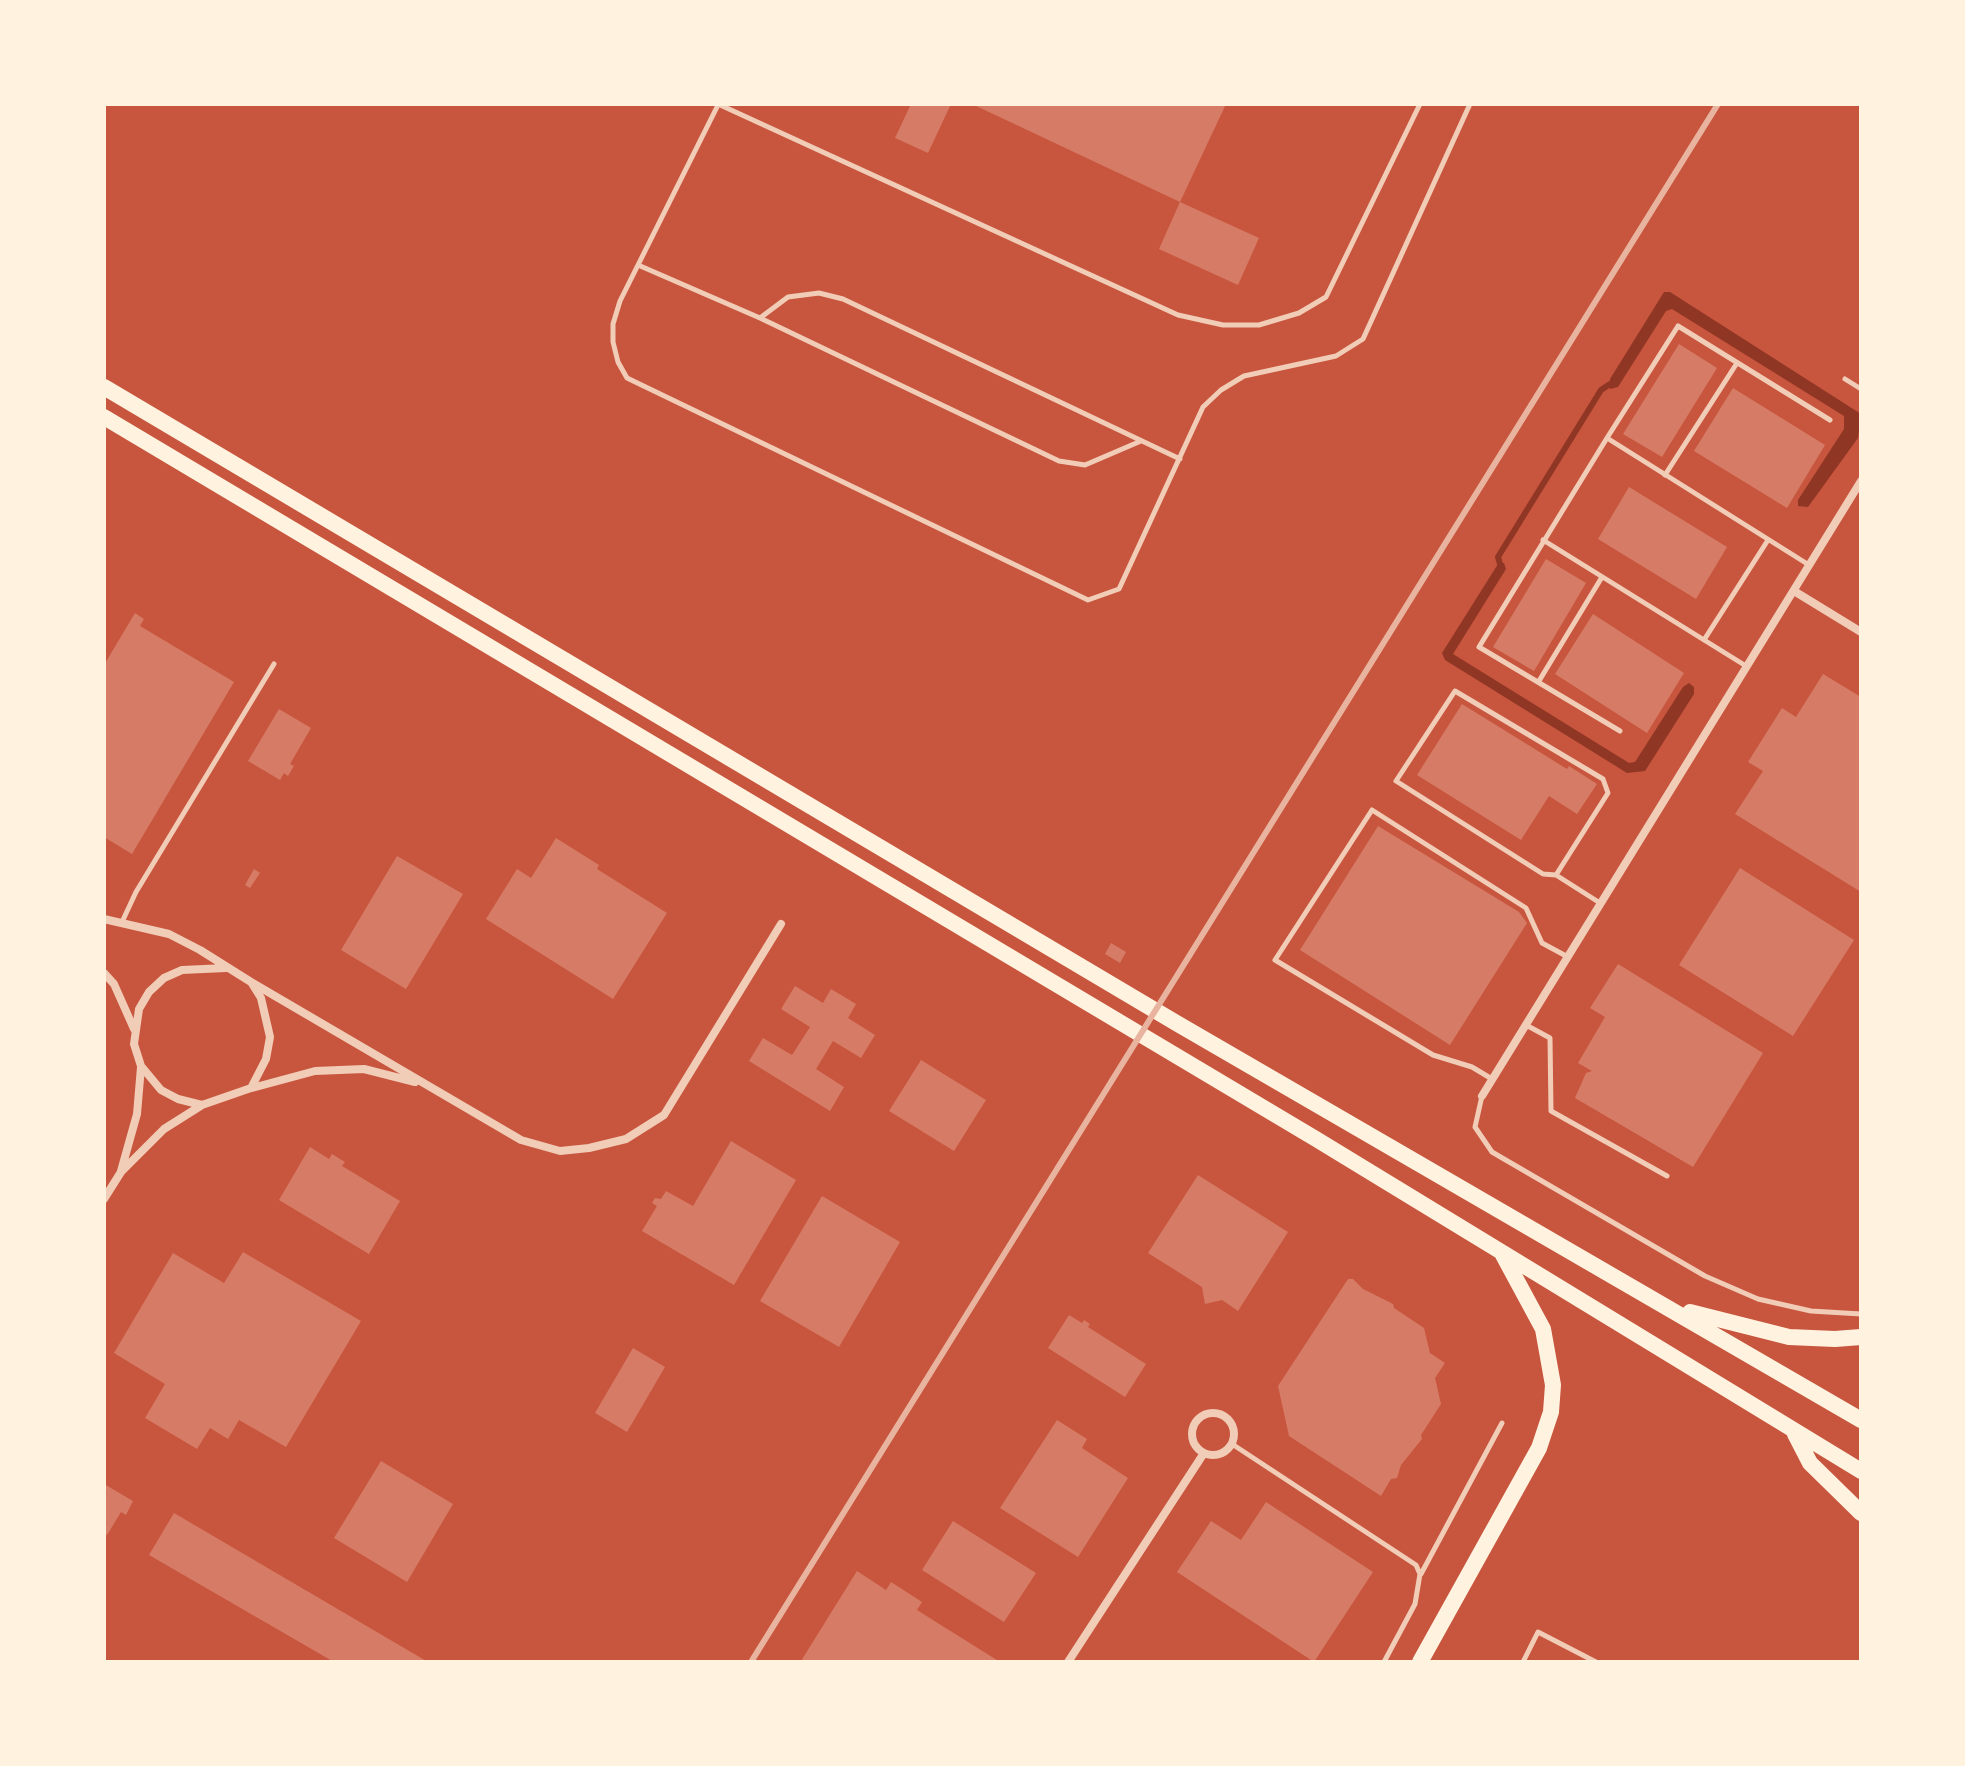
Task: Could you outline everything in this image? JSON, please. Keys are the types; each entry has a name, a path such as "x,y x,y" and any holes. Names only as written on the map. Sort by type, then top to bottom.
{"highway":[{"path":"104,387 1178,1024 1861,1420"},
{"path":"104,417 1099,1009 1861,1471"},
{"path":"1420,1662 1539,1448 1551,1412 1553,1385 1543,1329 1502,1254"},
{"path":"1667,1305 1769,1334 1809,1339 1861,1337"},
{"path":"1794,1432 1810,1463 1861,1513"}],"street":[{"path":"1482,1096 1861,481"},
{"path":"1794,591 1861,632"},
{"path":"104,919 169,934 521,1140 560,1151 626,1139 664,1115 781,924"},
{"path":"134,1029 139,1009 149,992 164,978 182,970 226,968"},
{"path":"104,973 114,984 134,1029 141,1066 137,1114 121,1172"},
{"path":"251,982 264,1006 270,1037 266,1059 251,1088"},
{"path":"141,1066 161,1090 178,1099 202,1105"},
{"path":"104,1199 121,1172 164,1129 202,1105 315,1071 364,1069 426,1084"},
{"path":"1205,1414 1222,1414 1229,1419 1234,1436 1232,1444 1219,1454 1204,1453 1198,1448 1192,1433 1205,1414"},
{"path":"1068,1662 1204,1453"}],"lane":[{"path":"1420,104 1326,297 1299,313 1259,325 1223,325 1178,315 718,104 638,265 613,324 618,362 627,378 1088,600 1119,589 1203,407 1221,390 1244,376 1336,356 1363,339 1470,104"},
{"path":"638,265 760,318 1059,461 1085,465 1141,441"},
{"path":"760,318 788,297 819,293 843,299 1180,459"},
{"path":"1620,731 1479,647 1678,326 1830,420"},
{"path":"1665,475 1737,363"},
{"path":"1845,379 1861,389"},
{"path":"1607,438 1809,565"},
{"path":"1543,540 1747,667"},
{"path":"1704,640 1769,540"},
{"path":"1539,681 1602,577"},
{"path":"122,922 136,892 274,664"},
{"path":"1556,875 1608,793 1603,779 1455,691 1396,781 1543,874 1556,875 1600,903"},
{"path":"1492,1079 1472,1067 1433,1055 1275,960 1372,810 1526,908 1542,943 1568,957"},
{"path":"1526,1025 1550,1038 1551,1111 1667,1176"},
{"path":"1482,1096 1475,1127 1492,1152 1705,1276 1758,1299 1811,1311 1861,1314"},
{"path":"1384,1662 1415,1604 1420,1574 1502,1423"},
{"path":"1232,1444 1416,1565 1420,1574"},
{"path":"1523,1662 1538,1632 1596,1662"}],"shaded area":[{"path":"1664,292 1670,292 1861,414 1858,438 1808,507 1798,506 1798,500 1844,429 1844,416 1672,309 1666,311 1618,387 1610,389 1610,379"},
{"path":"1504,563 1506,569 1453,654 1629,763 1635,762 1683,687 1689,683 1694,687 1694,694 1645,771 1627,773 1445,660 1442,653 1498,564"}],"building":[{"path":"911,104 951,104 928,153 895,138"},
{"path":"972,104 1226,104 1180,202"},
{"path":"1180,202 1259,238 1238,285 1159,249"},
{"path":"1679,344 1717,368 1662,457 1623,434"},
{"path":"1733,388 1825,445 1787,508 1694,451"},
{"path":"1629,487 1727,547 1696,599 1598,539"},
{"path":"1546,559 1586,583 1534,671 1493,647"},
{"path":"135,613 144,619 140,626 234,682 132,854 104,837 104,665"},
{"path":"1593,614 1684,673 1647,733 1555,674"},
{"path":"1823,674 1861,697 1861,892 1735,814 1763,771 1748,762 1782,708 1796,717"},
{"path":"1462,704 1597,784 1577,814 1549,796 1521,840 1417,775"},
{"path":"279,709 311,728 290,764 294,766 288,776 284,773 280,780 248,761"},
{"path":"1378,826 1519,912 1527,923 1450,1045 1300,950"},
{"path":"556,838 599,865 597,869 667,913 613,999 486,919 517,869 531,878"},
{"path":"397,856 463,894 406,989 341,950"},
{"path":"1740,868 1854,940 1793,1036 1679,965"},
{"path":"254,869 260,873 250,888 245,885"},
{"path":"1111,943 1126,952 1120,963 1105,954"},
{"path":"1618,964 1763,1053 1693,1167 1575,1098 1586,1073 1592,1071 1578,1063 1605,1017 1590,1008"},
{"path":"795,986 823,1003 831,989 856,1004 848,1018 875,1035 861,1058 833,1041 816,1069 844,1087 830,1111 749,1061 763,1038 792,1055 810,1027 781,1009"},
{"path":"921,1060 986,1100 954,1151 889,1111"},
{"path":"731,1141 796,1180 734,1285 642,1231 657,1206 652,1203 655,1198 661,1199 666,1191 693,1206"},
{"path":"310,1147 329,1159 332,1154 345,1162 342,1166 400,1201 369,1254 279,1200"},
{"path":"1198,1175 1288,1232 1238,1311 1222,1300 1205,1304 1202,1287 1148,1253"},
{"path":"822,1196 900,1242 839,1347 760,1301"},
{"path":"243,1252 361,1321 286,1447 239,1420 228,1439 210,1428 197,1449 145,1418 165,1384 114,1353 173,1253 224,1283"},
{"path":"1348,1279 1353,1279 1363,1289 1393,1304 1394,1308 1424,1328 1430,1353 1445,1363 1435,1378 1441,1404 1421,1435 1422,1439 1401,1465 1397,1478 1391,1479 1381,1496 1289,1436 1278,1386"},
{"path":"1069,1315 1082,1323 1084,1320 1090,1324 1088,1327 1146,1364 1125,1397 1048,1348"},
{"path":"633,1348 665,1367 627,1432 595,1413"},
{"path":"1057,1420 1087,1439 1082,1448 1128,1478 1078,1557 1000,1508"},
{"path":"381,1461 453,1504 407,1582 334,1538"},
{"path":"104,1484 133,1501 126,1515 121,1512 107,1535 104,1533"},
{"path":"1266,1502 1373,1572 1314,1662 1177,1572 1211,1521 1241,1540"},
{"path":"174,1513 428,1662 334,1662 149,1555"},
{"path":"953,1521 1036,1573 1004,1622 922,1570"},
{"path":"857,1571 886,1590 891,1582 922,1602 917,1610 1000,1662 801,1661"}],"waterway":[{"path":"1500,564 1498,557 1601,390 1610,384"}],"railway":[{"path":"751,1662 1718,104"}]}
